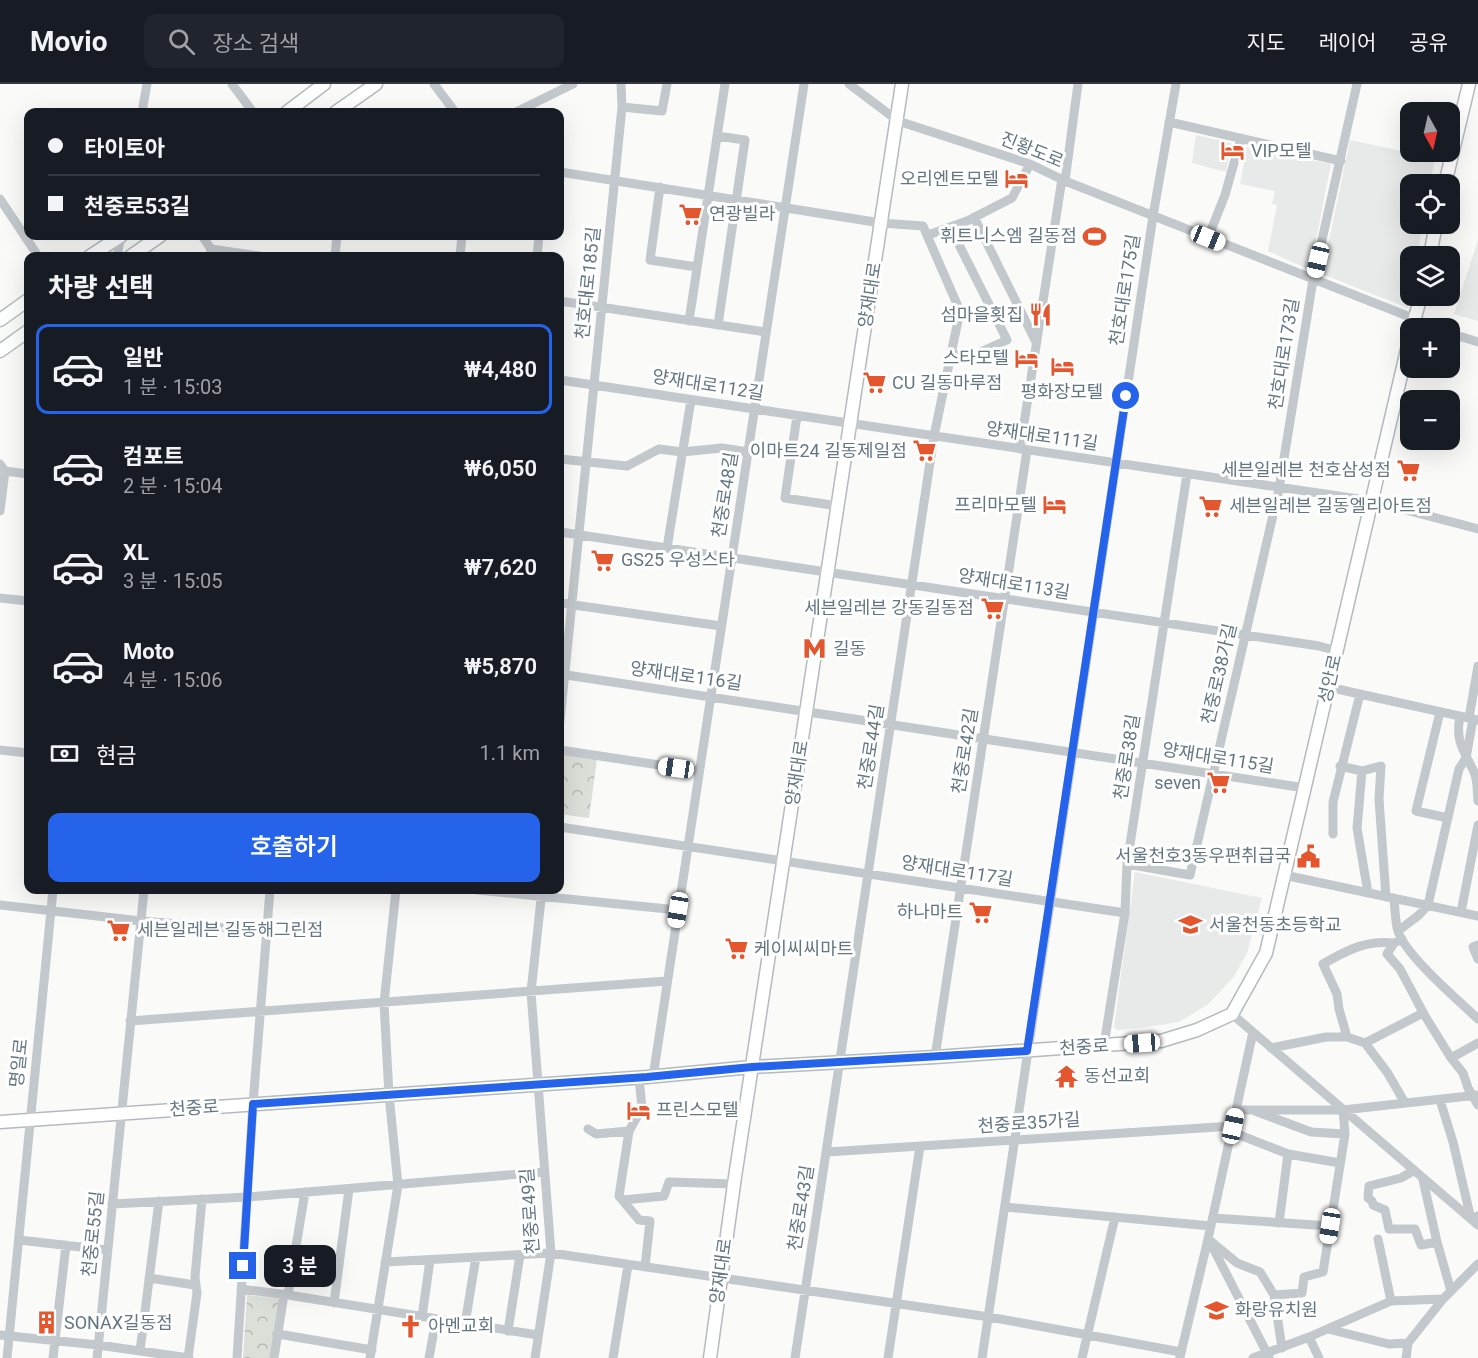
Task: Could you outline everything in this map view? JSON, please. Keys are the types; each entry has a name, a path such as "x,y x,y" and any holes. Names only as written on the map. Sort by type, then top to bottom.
{"main road":[{"path":"292,108 324,84"},
{"path":"342,108 376,84"},
{"name":"양재대로","path":"710,1358 734,1184 902,84"},
{"path":"1447,174 1469,84"},
{"path":"96,252 115,240"},
{"path":"137,252 153,240"},
{"path":"0,320 24,303"},
{"path":"0,351 24,334"},
{"name":"성안로","path":"1232,1014 1266,952 1400,378"},
{"name":"천중로","path":"0,1122 653,1077 752,1067 1161,1041 1197,1030 1232,1014"}],"street":[{"path":"143,108 147,84"},
{"path":"232,84 250,108"},
{"path":"434,84 451,108"},
{"path":"524,108 573,84"},
{"name":"천호대로185길","path":"564,659 603,308 622,107 621,84"},
{"path":"622,107 662,111 667,84"},
{"path":"689,321 724,84"},
{"name":"천중로48길","path":"653,1077 804,84"},
{"name":"진황도로","path":"849,84 898,121 1030,164 1063,180 1313,280 1400,318"},
{"name":"천중로42길","path":"935,1057 1004,599 1036,342 1078,84"},
{"name":"천호대로175길","path":"982,1358 1153,216 1176,84"},
{"name":"천호대로173길","path":"1279,489 1313,280 1357,84"},
{"path":"1169,122 1341,161"},
{"path":"717,136 745,140 718,325"},
{"path":"1208,238 1225,195 1241,138"},
{"path":"564,173 881,223 923,226 928,235 974,217 1012,198 1030,164"},
{"path":"660,187 651,260 697,267"},
{"path":"1,199 24,234"},
{"path":"974,217 1036,342"},
{"path":"950,227 1007,340 976,354 951,355"},
{"name":"천중로44길","path":"841,1062 934,436 960,311 928,235"},
{"path":"564,303 766,332"},
{"path":"1460,336 1478,342"},
{"name":"양재대로112길","path":"564,381 851,424"},
{"path":"667,548 691,400"},
{"path":"798,416 785,498 838,506"},
{"name":"양재대로111길","path":"851,424 1372,501 1478,529"},
{"path":"564,459 627,465 659,449 682,452 722,448 748,452"},
{"path":"0,511 2,470 24,473"},
{"name":"천중로38길","path":"1104,1045 1125,913 1127,864 1187,474"},
{"name":"천중로38가길","path":"1127,864 1190,875 1279,489"},
{"name":"양재대로113길","path":"564,533 1319,645 1337,651"},
{"path":"0,598 24,601"},
{"path":"564,604 721,626"},
{"path":"1478,666 1466,758 1460,769 1428,905 1398,938 1387,954 1400,969 1423,1012 1451,1058 1463,1073 1468,1088 1475,1095 1478,1105"},
{"name":"양재대로116길","path":"564,674 807,710"},
{"path":"1328,687 1470,719"},
{"path":"1333,834 1332,802 1360,694"},
{"name":"양재대로115길","path":"807,710 1305,788"},
{"path":"1440,712 1416,811 1448,818"},
{"path":"0,750 24,753"},
{"path":"564,751 699,771"},
{"path":"1466,758 1474,773 1478,801"},
{"path":"1340,766 1362,771 1381,766 1379,799 1390,898 1398,938 1440,984 1476,1014"},
{"path":"1362,771 1357,828 1368,893"},
{"path":"1461,912 1478,825"},
{"path":"564,828 784,862"},
{"name":"양재대로117길","path":"784,862 1125,913"},
{"path":"1284,875 1478,916"},
{"name":"명일로","path":"7,1358 5,1336 19,1240 52,894"},
{"name":"천중로55길","path":"97,1358 144,894"},
{"path":"237,1358 253,1104 270,894"},
{"path":"278,1334 371,1354 398,1185 389,1095 384,1003 396,894"},
{"name":"천중로49길","path":"535,1358 551,1253 531,992 542,894"},
{"path":"550,894 678,910"},
{"path":"0,905 141,921 266,931"},
{"path":"1347,1037 1337,993 1323,964 1361,944 1398,938"},
{"path":"1478,945 1473,947 1478,959"},
{"path":"130,1021 667,981"},
{"path":"1365,1042 1423,1012"},
{"path":"1232,1014 1423,1180 1476,1220"},
{"path":"386,1262 551,1253 989,1317 1180,1355 1212,1222 1253,1032"},
{"path":"1271,1048 1326,1037 1347,1037 1365,1042 1387,1072 1405,1103"},
{"path":"1451,1058 1478,1043"},
{"name":"천중로43길","path":"795,1358 841,1062"},
{"path":"639,1078 642,1108 629,1131 620,1196 639,1220 650,1221 645,1267"},
{"path":"1237,1110 1343,1110 1475,1095"},
{"path":"1440,1100 1476,1220"},
{"path":"1249,1109 1311,1132 1345,1134"},
{"path":"1274,1295 1302,1293 1304,1276 1323,1272 1345,1134 1343,1110"},
{"path":"588,1129 596,1134 629,1131"},
{"path":"1232,1129 1288,1154 1340,1163"},
{"name":"천중로35가길","path":"827,1152 1232,1129"},
{"path":"888,1358 920,1146"},
{"path":"1279,1223 1288,1154"},
{"path":"1413,1171 1401,1178 1370,1186 1368,1198 1372,1201 1372,1205 1385,1210 1389,1229 1415,1229 1420,1245 1437,1242"},
{"path":"112,1204 247,1197 544,1172"},
{"path":"1423,1180 1451,1291"},
{"path":"623,1200 664,1196 669,1182 734,1184"},
{"path":"334,1303 349,1189"},
{"path":"274,1358 305,1192"},
{"path":"5,1336 98,1345 188,1358 197,1293 195,1285 202,1199"},
{"path":"144,1353 149,1278 159,1201"},
{"path":"1005,1207 1116,1217 1330,1226"},
{"path":"1082,1358 1116,1217"},
{"path":"1208,1239 1238,1263 1260,1272 1274,1295 1282,1348"},
{"path":"1208,1239 1269,1356"},
{"path":"1378,1239 1391,1301"},
{"path":"19,1240 107,1250"},
{"path":"54,1358 66,1245"},
{"path":"508,1331 520,1255"},
{"path":"465,1324 476,1257"},
{"path":"422,1317 430,1260"},
{"path":"1406,1358 1408,1343 1443,1299 1478,1264"},
{"path":"613,1358 628,1265"},
{"path":"149,1278 195,1285"},
{"path":"241,1290 286,1294 538,1335"},
{"path":"1253,1358 1269,1356 1282,1348 1391,1301 1443,1299"},
{"path":"429,1358 436,1319"},
{"path":"1328,1329 1389,1344 1408,1343"},
{"path":"1309,1337 1319,1358"}],"shaded area":[{"path":"1196,135 1232,143 1226,172 1192,163"},
{"path":"1350,140 1400,151 1400,162 1434,162 1432,174 1400,174 1400,234 1421,234 1419,246 1400,246 1400,305 1322,274"},
{"path":"1247,147 1331,164 1310,270 1268,251 1277,205 1272,204 1275,191 1240,184"},
{"path":"1478,240 1478,321 1454,314 1457,306 1460,306 1460,296"},
{"name":"서울천동초등학교","path":"1135,872 1262,898 1247,953 1233,978 1207,1005 1179,1022 1117,1030 1114,1027"}],"green space":[{"path":"564,755 597,759 589,818 564,815"},
{"path":"247,1295 281,1299 271,1358 243,1358"}],"place":[{"name":"VIP모텔","path":"1233,151"},
{"name":"오리엔트모텔","path":"1017,179"},
{"name":"연광빌라","path":"691,214"},
{"name":"휘트니스엠 길동점","path":"1095,236"},
{"name":"섬마을횟집","path":"1041,315"},
{"name":"스타모텔","path":"1027,358"},
{"name":"평화장모텔","path":"1062,366"},
{"name":"CU 길동마루점","path":"874,383"},
{"name":"이마트24 길동제일점","path":"925,451"},
{"name":"세븐일레븐 천호삼성점","path":"1409,470"},
{"name":"프리마모텔","path":"1055,505"},
{"name":"세븐일레븐 길동엘리아트점","path":"1211,506"},
{"name":"GS25 우성스타","path":"603,560"},
{"name":"세븐일레븐 강동길동점","path":"992,608"},
{"name":"길동","path":"815,649"},
{"name":"seven","path":"1219,783"},
{"name":"서울천호3동우편취급국","path":"1309,856"},
{"name":"하나마트","path":"981,912"},
{"name":"서울천동초등학교","path":"1191,925"},
{"name":"세븐일레븐 길동해그린점","path":"119,930"},
{"name":"케이씨씨마트","path":"736,949"},
{"name":"동선교회","path":"1066,1076"},
{"name":"프린스모텔","path":"638,1110"},
{"name":"화랑유치원","path":"1217,1310"},
{"name":"SONAX길동점","path":"46,1323"},
{"name":"아멘교회","path":"410,1326"}],"route":[{"path":"243,1266 253,1104 647,1077 752,1067 1027,1051 1126,396"}]}
